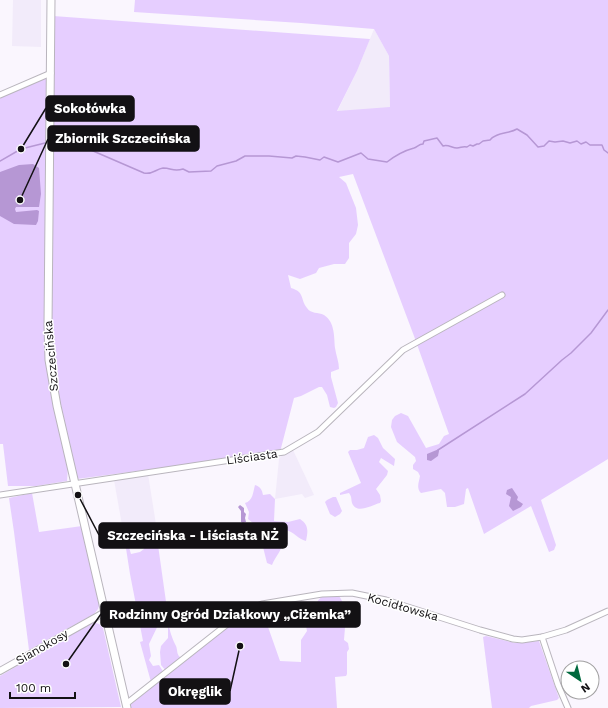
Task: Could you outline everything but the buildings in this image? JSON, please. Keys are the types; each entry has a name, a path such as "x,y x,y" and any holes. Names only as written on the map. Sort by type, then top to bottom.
{"main road":[{"name":"Szczecińska","path":"51,0 48,314 49,360 54,392 126,706"}],"street":[{"path":"0,95 50,73"},
{"name":"Liściasta","path":"0,495 284,452 318,432 403,350 502,295"},
{"name":"Kocidłowska","path":"126,706 230,622 262,604 322,594 352,593 386,600 513,639 528,640 566,630 608,611"},
{"name":"Sianokosy","path":"0,671 105,612"},
{"path":"542,637 558,685 568,708"}],"shaded area":[{"path":"13,0 41,0 41,47 12,46"},
{"path":"135,0 608,0 608,459 541,500 556,545 554,550 549,552 531,506 484,534 468,488 466,489 464,504 455,507 447,507 445,493 441,489 421,493 419,491 418,485 420,476 418,472 413,469 413,465 416,461 415,457 397,442 391,427 392,420 395,416 401,413 408,416 426,448 439,444 444,436 449,434 353,174 339,177 346,183 356,208 358,225 356,234 349,243 349,258 345,264 334,264 319,268 316,273 300,279 288,275 291,288 300,294 309,310 324,315 328,318 332,326 339,364 339,369 331,372 338,403 336,407 330,407 327,395 322,387 294,398 280,452 77,479 59,407 54,408 68,466 67,481 36,486 8,486 3,444 0,444 0,97 53,73 53,16 370,39 357,71 337,111 390,107 389,56 374,29 134,12"},
{"path":"374,29 389,56 390,108 337,112 357,71"},
{"path":"33,164 39,168 41,194 39,207 16,207 15,209 16,212 39,211 38,221 36,225 14,224 0,216 0,172 19,165"},
{"path":"374,435 378,438 383,448 395,459 394,466 381,458 379,462 388,471 387,475 376,489 380,495 381,501 380,503 361,509 354,507 349,493 340,495 340,493 361,483 348,452 350,450 364,448 368,437"},
{"path":"439,449 438,456 431,461 427,460 427,454"},
{"path":"293,450 314,495 305,498 302,494 275,499 279,459 283,454"},
{"path":"148,474 158,537 125,542 114,480"},
{"path":"255,485 261,489 263,495 270,494 275,499 274,521 288,522 300,519 307,528 306,541 289,531 286,530 283,532 281,536 281,548 272,565 267,563 258,527 248,519 249,512 245,503 250,500"},
{"path":"512,488 518,497 517,500 523,504 521,507 513,511 509,506 511,497 506,494 507,490"},
{"path":"32,493 39,532 82,526 100,603 94,614 29,650 9,498"},
{"path":"333,497 336,497 342,511 335,517 330,514 325,502"},
{"path":"240,505 244,508 244,512 246,514 246,522 243,523 241,522 241,511 238,507"},
{"path":"157,538 169,623 166,623 164,608 159,612 162,617 149,644 151,656 149,660 153,666 159,665 164,673 151,682 140,642 143,641 125,542 127,541 131,554 140,552 144,549 145,539"},
{"path":"323,596 339,596 345,612 344,640 348,643 349,649 347,652 347,674 346,676 335,677 337,708 126,708 224,630 248,613 261,607 280,661 301,662 301,640 307,631 305,621 307,620 303,612 309,604 315,612 317,610 317,602"},
{"path":"93,622 99,624 103,628 121,707 0,708 0,676"},
{"path":"169,627 179,657 181,658 166,671 161,665 160,652 161,646 168,638"},
{"path":"486,636 515,643 539,641 559,698 557,700 531,706 529,708 492,708 483,637"}],"waterway":[{"path":"67,142 70,141 144,173 152,173 163,168 175,170 183,169 189,172 211,171 217,166 236,161 245,156 292,158 296,156 320,160 324,157 338,162 361,153 368,159 387,162 406,150 423,144 424,141 437,138 443,146 447,145 457,148 467,147 490,140 499,134 517,129 527,135 538,147 544,146 549,141 563,141 570,143 577,141 581,144 586,142 590,145 602,145 604,150 608,153"},
{"path":"0,161 21,149 45,143"},
{"path":"438,450 525,394 591,333 608,310"}],"place":[{"name":"Sokołówka","path":"21,149"},
{"name":"Zbiornik Szczecińska","path":"20,200"},
{"name":"Szczecińska - Liściasta NŻ","path":"78,495"},
{"name":"Okręglik","path":"240,646"},
{"name":"Rodzinny Ogród Działkowy „Ciżemka”","path":"66,664"}]}
